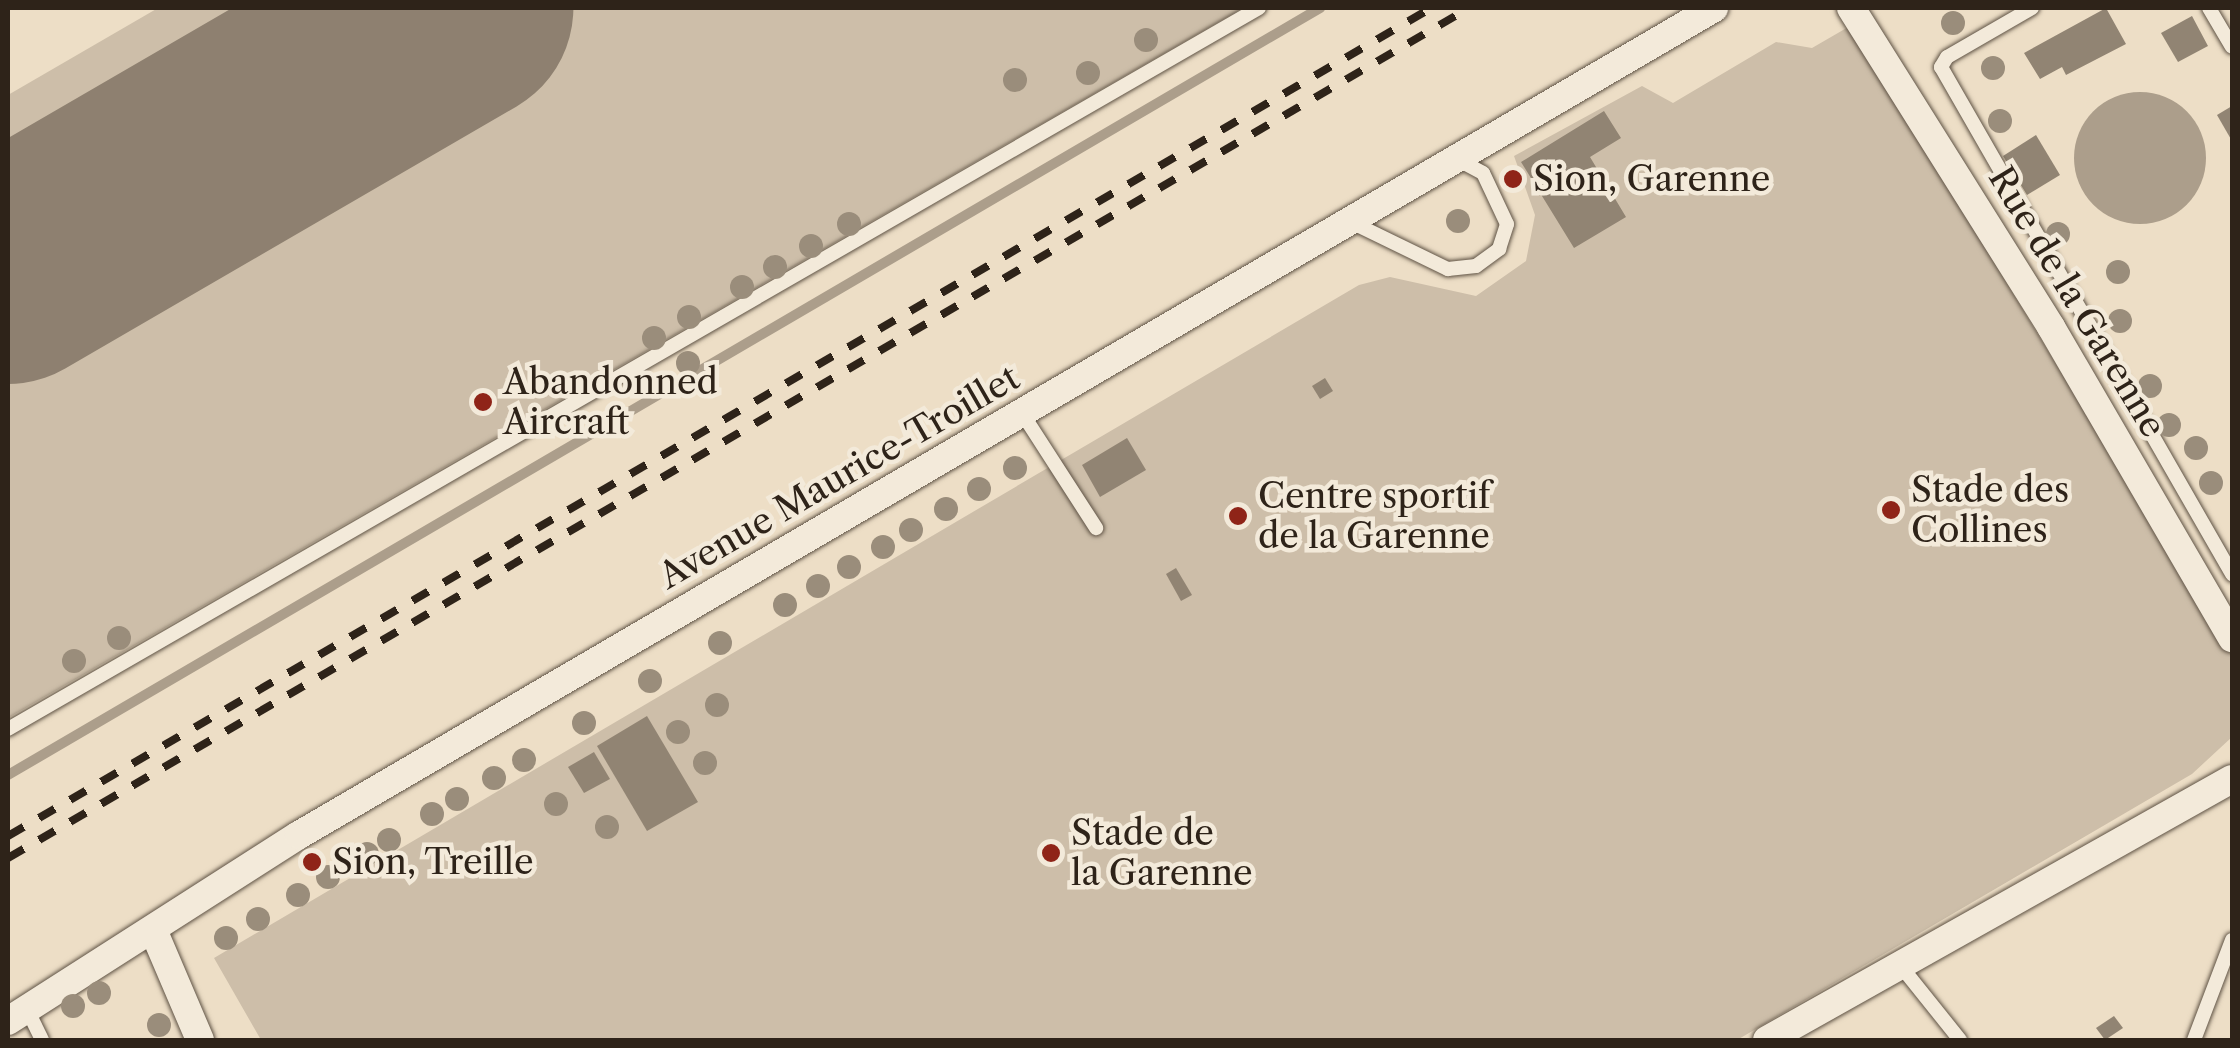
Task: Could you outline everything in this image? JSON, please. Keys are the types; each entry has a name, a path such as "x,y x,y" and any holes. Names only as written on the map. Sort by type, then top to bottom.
{"street":[{"name":"Avenue Maurice-Troillet","path":"17,1015 154,932 299,834 1714,8"},
{"name":"Rue de la Garenne","path":"1852,8 2051,327 2232,638"},
{"path":"1767,1040 2232,779"},
{"path":"154,932 200,1040"}],"lane":[{"path":"8,729 1259,8"},
{"path":"2032,8 1947,57 1941,67 2232,574"},
{"path":"2210,8 2232,47"},
{"path":"1351,222 1448,269 1476,266 1499,249 1507,224 1482,173 1459,160"},
{"path":"1022,413 1096,528"},
{"path":"2194,1040 2232,940"},
{"path":"1900,964 1960,1040"},
{"path":"17,1015 42,1040"}],"shaded area":[{"path":"158,8 1243,8 8,718 8,95"},
{"name":"Centre sportif de la Garenne","path":"1850,26 2232,653 2232,737 2192,774 1737,1040 261,1040 214,958 1359,285 1390,277 1476,296 1526,261 1535,215 1514,156 1642,86 1673,103 1776,42 1812,48"},
{"path":"2140,92 2165,97 2187,111 2201,133 2206,158 2201,183 2187,205 2165,219 2140,224 2115,219 2093,205 2079,183 2074,158 2079,133 2093,111 2115,97"}],"building":[{"path":"2106,8 2126,44 2066,75 2062,67 2040,79 2024,53"},
{"path":"2192,16 2208,46 2178,62 2161,33"},
{"path":"2232,106 2232,141 2217,115"},
{"path":"1604,111 1621,138 1590,157 1626,217 1574,248 1521,162"},
{"path":"2036,135 2060,175 2027,195 2003,156"},
{"path":"1325,378 1333,391 1320,399 1312,386"},
{"path":"1127,438 1146,470 1100,497 1082,465"},
{"path":"1176,568 1192,595 1181,601 1166,574"},
{"path":"647,716 698,802 647,831 597,746"},
{"path":"594,752 610,779 584,793 568,767"},
{"path":"2114,1016 2123,1028 2105,1040 2096,1028"}],"waterway":[{"path":"8,775 1320,8"}],"runway":[{"path":"8,270 459,8"}],"railway":[{"path":"8,836 1431,8"},
{"path":"8,858 1469,8"}],"place":[{"name":"Sion, Garenne","path":"1513,179"},
{"name":"Abandonned Aircraft","path":"483,402"},
{"name":"Stade des Collines","path":"1891,510"},
{"name":"Centre sportif de la Garenne","path":"1238,516"},
{"name":"Stade de la Garenne","path":"1051,853"},
{"name":"Sion, Treille","path":"312,862"}]}
